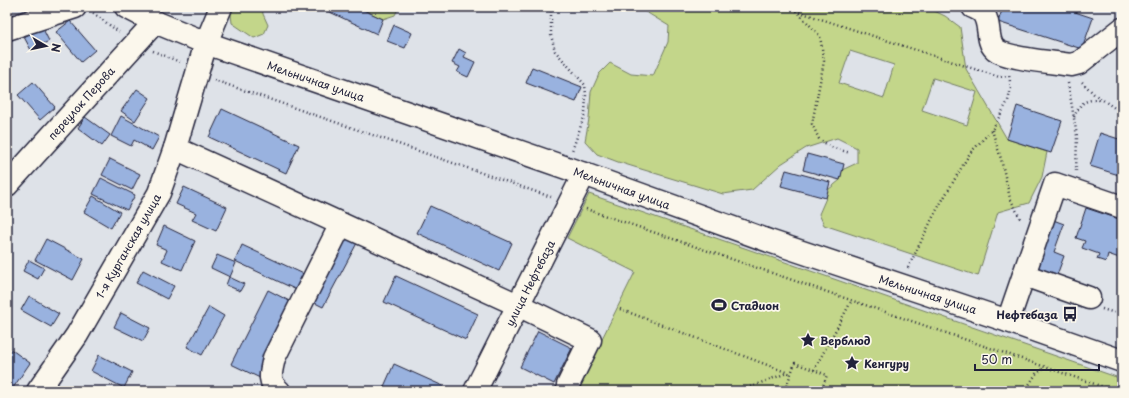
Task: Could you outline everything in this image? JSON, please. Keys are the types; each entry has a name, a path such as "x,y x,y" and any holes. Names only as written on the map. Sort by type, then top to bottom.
{"main road":[{"path":"7,29 75,7"},
{"name":"Мельничная улица","path":"126,7 155,22 206,43 575,171 769,241 1122,361"},
{"name":"1-я Курганская улица","path":"38,391 77,335 159,192 206,43 221,7"},
{"path":"973,7 982,12 988,22 990,40 995,49 1021,57 1069,65 1079,62 1122,29"},
{"name":"переулок Перова","path":"7,185 155,22"},
{"path":"174,148 518,305 590,340 568,385"},
{"name":"улица Нефтебаза","path":"475,391 569,203 575,171"},
{"path":"1008,321 1056,184 1122,207"},
{"path":"279,391 273,386 270,374 274,358 341,224"},
{"path":"1024,275 1089,298"}],"path":[{"path":"551,7 551,35 555,51 585,85 586,95 584,114 575,171"},
{"path":"784,7 999,77 1009,75"},
{"path":"794,7 820,36 824,61 812,124 819,139 831,147 850,154"},
{"path":"900,285 935,213 970,153 992,130 1008,101 1011,88 1009,75 1021,57"},
{"path":"1069,65 1076,76 1094,94 1122,113"},
{"path":"1069,65 1068,88 1077,136 1076,174"},
{"path":"197,74 1115,391"},
{"path":"1074,118 1079,107 1086,102 1092,100 1102,100"},
{"path":"992,130 1001,159 1010,198 1020,218 1039,230"},
{"path":"814,370 852,300"},
{"path":"620,309 789,374"},
{"path":"796,391 786,387 789,374 795,363 827,375 821,391"},
{"path":"1025,391 1036,374 1046,367"},
{"path":"739,391 789,374"},
{"path":"823,386 835,391"}],"green space":[{"path":"230,7 262,7 263,14 268,25 264,34 254,38 232,23"},
{"path":"357,7 399,7 395,15 383,19"},
{"path":"649,7 926,7 945,16 960,27 966,69 1007,139 1047,152 1042,177 1029,203 998,212 978,276 824,225 819,214 828,190 840,180 842,170 857,163 857,148 837,138 806,148 781,164 752,190 723,194 618,162 597,154 585,141 589,119 591,92 599,74 610,63 631,74 653,76 668,42 669,26 646,12","holes":["850,51 894,65 884,98 839,83","933,78 977,92 967,125 922,110"]},
{"path":"589,194 1122,379 1122,391 576,391 635,272 567,238"}],"building":[{"path":"319,7 357,7 383,19 377,34"},
{"path":"635,7 649,7 646,12"},
{"path":"1003,7 1060,7 1093,18 1082,49 998,22"},
{"path":"70,21 95,50 81,62 56,32"},
{"path":"394,25 412,33 405,48 387,41"},
{"path":"42,27 49,41 31,50 24,37"},
{"path":"459,49 466,53 464,57 475,62 468,77 457,72 460,67 452,63"},
{"path":"532,67 582,87 576,102 526,83"},
{"path":"33,82 55,107 40,120 18,95"},
{"path":"137,89 150,98 135,121 121,111"},
{"path":"1017,106 1062,121 1051,153 1007,139"},
{"path":"222,109 299,145 286,173 209,137"},
{"path":"121,116 159,137 152,150 134,140 131,146 111,136"},
{"path":"85,117 110,135 102,146 78,128"},
{"path":"1100,133 1122,140 1122,176 1090,166"},
{"path":"807,154 844,164 840,180 803,170"},
{"path":"110,159 140,174 132,190 102,175"},
{"path":"786,170 830,182 826,198 781,186"},
{"path":"101,178 135,195 127,210 93,194"},
{"path":"184,187 227,207 216,231 192,220 196,213 176,204"},
{"path":"93,196 120,212 111,228 84,212"},
{"path":"430,206 512,243 499,271 417,233"},
{"path":"1086,208 1122,220 1122,259 1108,254 1106,262 1097,259 1099,254 1082,248 1085,241 1076,238"},
{"path":"1048,218 1064,224 1054,252 1064,256 1057,275 1031,267"},
{"path":"164,226 195,241 182,270 162,261 167,250 156,245"},
{"path":"341,235 357,243 323,307 307,299"},
{"path":"46,239 84,259 73,280 35,260"},
{"path":"242,245 308,276 301,292 235,261"},
{"path":"217,255 236,263 230,277 211,268"},
{"path":"29,260 44,268 38,279 23,271"},
{"path":"143,270 174,286 167,299 136,283"},
{"path":"396,276 478,314 466,340 384,302"},
{"path":"229,277 244,284 240,291 226,285"},
{"path":"268,290 297,305 260,378 231,364"},
{"path":"29,296 59,314 51,327 21,310"},
{"path":"209,307 224,316 202,355 187,347"},
{"path":"121,313 150,328 143,341 114,327"},
{"path":"538,331 572,348 554,384 520,367"},
{"path":"9,348 30,363 13,388 7,384 7,351"},
{"path":"99,355 132,372 124,388 91,371"},
{"path":"394,364 443,386 441,391 382,391"}],"place":[{"name":"Стадион","path":"719,305"},
{"name":"Нефтебаза","path":"1070,314"},
{"name":"Верблюд","path":"808,340"},
{"name":"Кенгуру","path":"852,363"}]}
